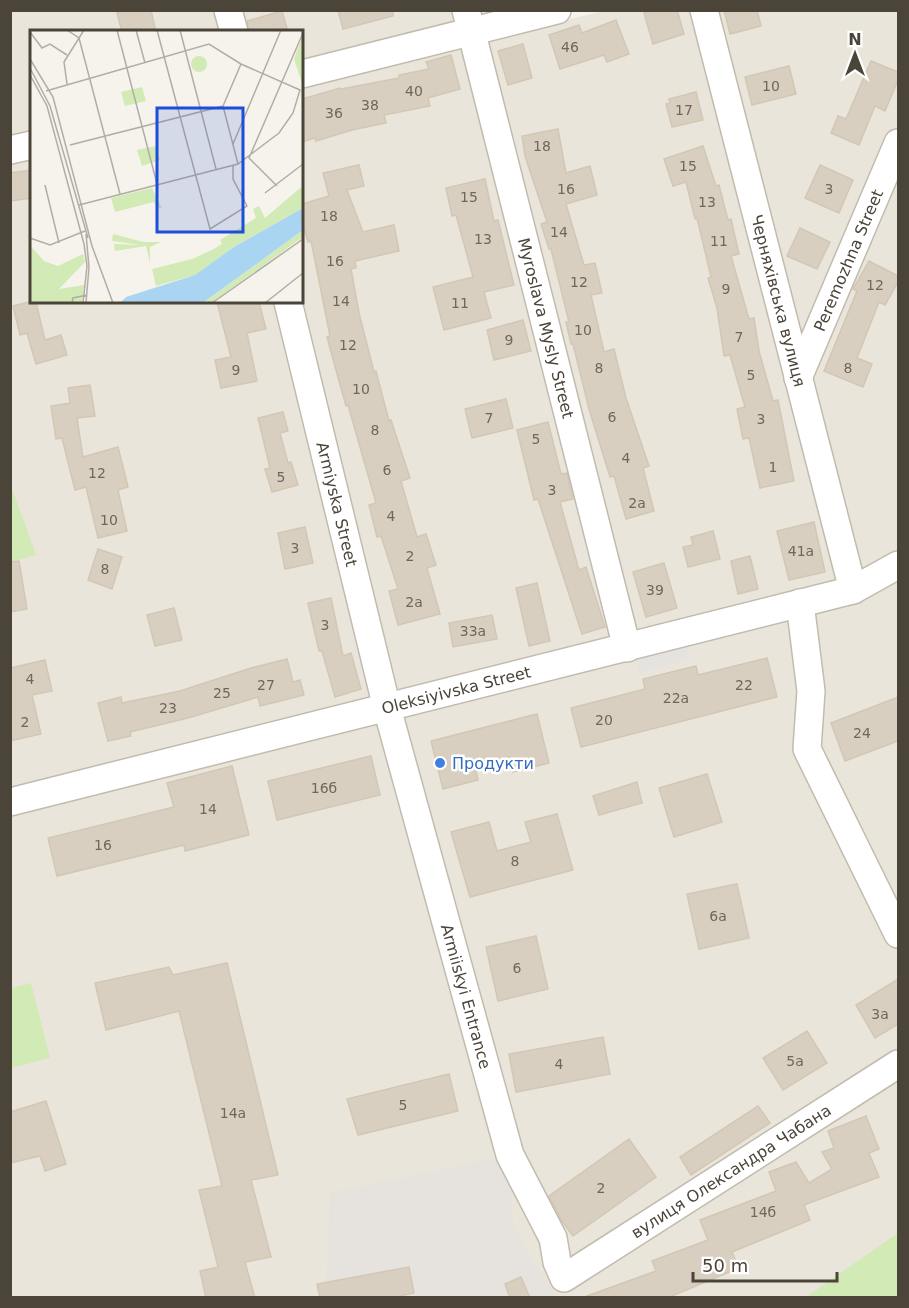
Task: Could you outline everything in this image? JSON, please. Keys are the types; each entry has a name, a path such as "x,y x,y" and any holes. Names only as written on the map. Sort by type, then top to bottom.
{"street":[{"path":"228,10 233,30"},
{"path":"303,74 468,21 557,10"},
{"name":"Черняхівська вулиця","path":"704,10 853,590"},
{"name":"Myroslava Mysly Street","path":"468,21 627,648"},
{"name":"Peremozhna Street","path":"798,378 898,143"},
{"path":"10,150 30,145"},
{"name":"Armiyska Street","path":"288,303 387,708"},
{"name":"Oleksiyivska Street","path":"10,802 853,590 898,565"},
{"path":"800,603 811,691 807,749 898,934"},
{"name":"Armiiskyi Entrance","path":"387,708 510,1155 553,1238 564,1278"},
{"name":"вулиця Олександра Чабана","path":"564,1278 898,1064"}],"shaded area":[{"path":"10,11 466,11 475,42 603,11 898,11 898,1297 11,1297"},
{"path":"686,642 690,660 639,673 634,655"},
{"path":"510,1155 513,1223 532,1259 557,1297 326,1298 330,1193"}],"green space":[{"path":"10,483 36,555 11,562 10,562"},
{"path":"31,983 50,1058 11,1068 11,988"},
{"path":"898,1233 898,1297 806,1297"}],"building":[{"path":"127,10 151,10 156,30 121,30 117,13"},
{"path":"338,10 393,10 393,16 343,29"},
{"path":"653,10 677,10 684,34 653,44 644,13"},
{"path":"724,10 757,10 761,26 730,34"},
{"path":"282,11 287,30 249,30 247,21"},
{"path":"616,20 629,54 607,62 604,55 560,69 549,35 579,25 582,33"},
{"path":"523,44 532,78 508,85 498,51"},
{"path":"451,55 460,89 428,98 430,106 384,115 386,123 316,141 315,138 303,142 303,99 340,88 399,78 399,75 429,69 426,62"},
{"path":"871,61 898,72 898,80 885,111 875,106 859,145 831,133 838,116 846,119"},
{"path":"789,66 796,94 752,105 745,77"},
{"path":"696,92 703,120 672,127 666,104 670,103 669,99"},
{"path":"558,129 566,173 590,166 597,195 566,204 584,265 595,263 602,293 591,295 604,352 614,349 626,398 649,466 643,468 654,511 626,519 614,476 610,477 589,409 573,344 571,344 566,322 569,322 551,249 549,249 541,224 547,222 525,156 522,136"},
{"path":"703,146 716,186 719,185 728,220 731,219 739,254 731,256 749,319 754,318 759,351 773,401 778,400 794,481 760,488 749,438 743,439 737,409 745,407 730,355 724,356 717,308 708,278 711,277 697,218 695,219 686,182 673,186 664,159"},
{"path":"359,165 364,186 347,190 363,232 394,225 399,251 355,261 356,268 351,269 374,372 376,371 389,421 391,420 410,478 401,481 417,537 426,534 436,565 427,568 440,614 398,625 389,591 398,589 381,536 377,537 369,505 376,503 327,337 330,336 311,241 308,242 303,225 303,204 329,196 323,173"},
{"path":"820,165 853,180 839,213 805,198"},
{"path":"30,170 30,198 10,201 10,173"},
{"path":"485,179 494,221 498,220 514,285 484,292 491,318 444,330 433,287 473,277 456,215 452,216 446,188"},
{"path":"800,228 830,242 817,269 787,256"},
{"path":"869,261 898,276 898,282 885,305 879,302 857,358 872,364 863,387 824,371 857,291 853,289"},
{"path":"30,302 36,303 45,340 61,335 67,355 36,364 27,333 20,335 13,306"},
{"path":"217,303 259,303 266,329 247,333 257,381 221,388 215,360 231,357"},
{"path":"523,320 531,351 494,360 487,330"},
{"path":"90,385 95,416 77,418 83,457 118,447 128,487 118,490 127,531 98,538 86,487 75,490 62,438 56,439 51,406 70,403 68,388"},
{"path":"506,399 513,428 472,438 465,409"},
{"path":"283,412 288,431 280,433 288,463 291,462 298,485 272,492 265,469 270,468 258,418"},
{"path":"548,422 561,474 567,473 573,499 560,502 579,570 586,567 605,627 582,634 538,499 534,500 517,430"},
{"path":"814,522 825,572 789,580 777,531"},
{"path":"305,527 313,563 285,569 278,533"},
{"path":"713,531 720,559 688,567 683,547 693,545 691,537"},
{"path":"98,549 122,557 112,589 88,580"},
{"path":"750,556 758,589 738,594 731,561"},
{"path":"19,561 27,609 10,612 10,562"},
{"path":"664,563 677,608 646,617 633,572"},
{"path":"537,583 550,641 529,646 516,588"},
{"path":"331,598 343,656 351,653 361,689 335,697 322,651 319,651 308,603"},
{"path":"174,608 182,640 155,646 147,615"},
{"path":"492,615 497,639 453,647 449,623"},
{"path":"767,658 777,697 581,747 571,708 645,689 643,679 696,666 698,675"},
{"path":"287,659 293,682 300,680 304,695 260,706 258,697 130,732 131,736 108,741 98,703 121,697 122,703 180,691"},
{"path":"45,660 52,691 32,695 41,734 10,741 10,668"},
{"path":"898,697 898,741 845,761 831,723"},
{"path":"537,714 549,763 513,772 509,757 475,766 478,780 443,789 431,741"},
{"path":"371,756 380,795 277,820 268,781"},
{"path":"232,766 249,835 185,851 184,845 57,876 48,838 174,807 167,783"},
{"path":"707,774 722,822 674,837 659,788"},
{"path":"637,782 642,803 599,815 593,796"},
{"path":"557,814 573,870 470,897 451,832 489,822 497,851 531,842 525,822"},
{"path":"737,884 749,938 699,949 687,894"},
{"path":"536,936 548,989 498,1001 486,947"},
{"path":"227,963 278,1175 251,1180 271,1257 245,1262 255,1298 206,1298 200,1271 218,1267 199,1190 222,1186 179,1011 106,1030 95,983 169,967 173,975"},
{"path":"898,979 898,1024 875,1038 856,1005"},
{"path":"807,1031 827,1063 783,1090 763,1058"},
{"path":"603,1037 610,1074 516,1092 509,1054"},
{"path":"449,1074 458,1111 358,1135 347,1099"},
{"path":"46,1101 66,1164 45,1171 40,1156 10,1163 10,1112"},
{"path":"758,1106 770,1123 691,1175 680,1157"},
{"path":"866,1116 879,1149 869,1153 879,1177 804,1205 810,1220 732,1252 739,1268 667,1298 588,1298 587,1296 656,1271 652,1261 708,1240 700,1220 776,1191 769,1172 796,1162 809,1183 832,1169 822,1152 834,1148 828,1131"},
{"path":"629,1139 656,1177 573,1236 549,1196"},
{"path":"409,1267 414,1293 390,1298 320,1298 317,1284"},
{"path":"521,1277 530,1298 510,1298 505,1284"}],"place":[{"name":"Продукти","path":"440,763"}]}
